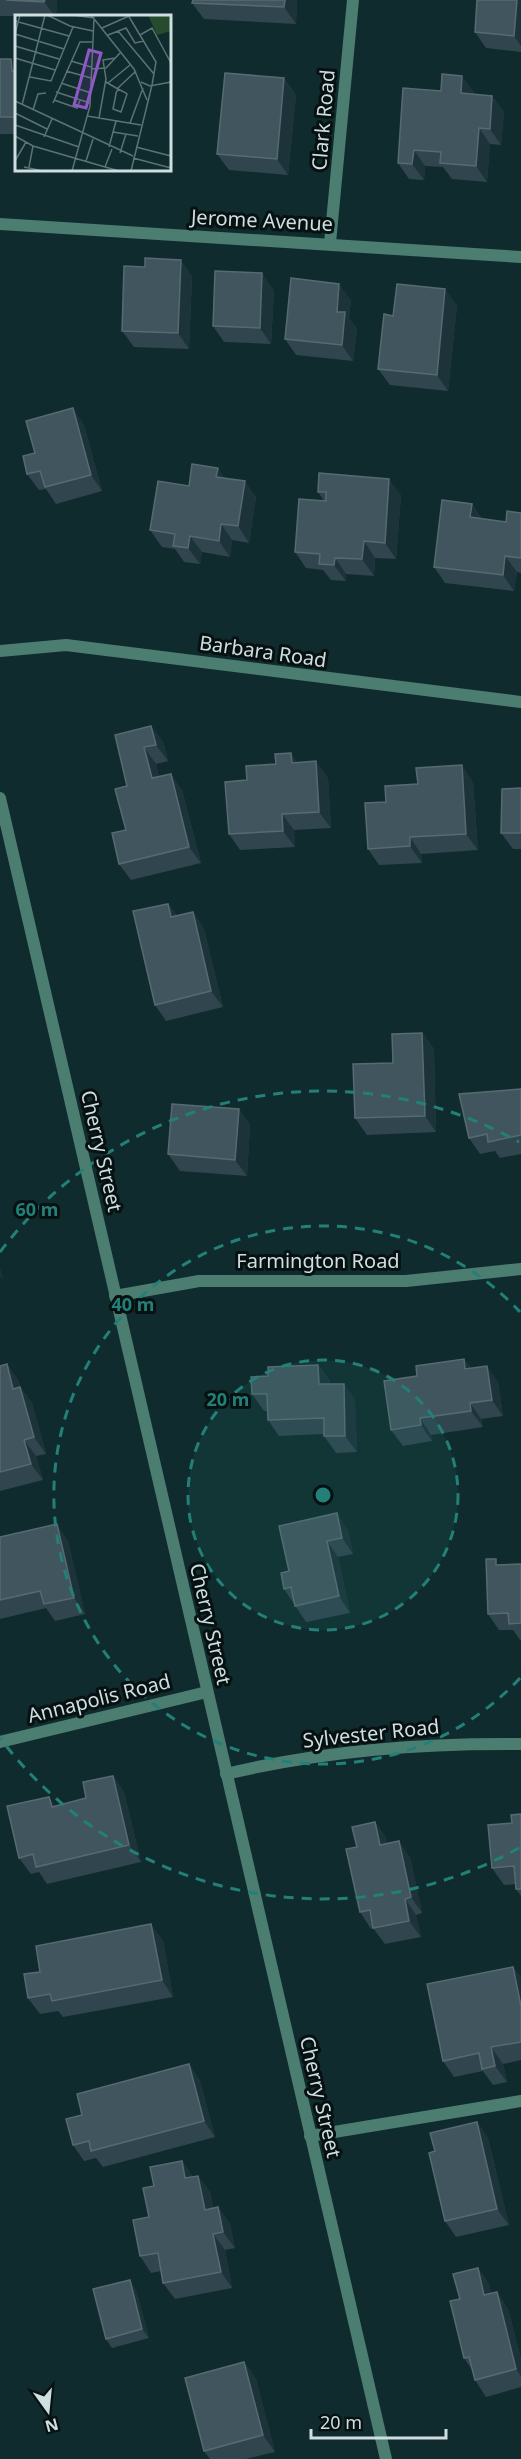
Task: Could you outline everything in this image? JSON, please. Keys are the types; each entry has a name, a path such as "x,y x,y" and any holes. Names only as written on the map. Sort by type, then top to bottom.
{"street":[{"name":"Clark Road","path":"330,243 353,0"},
{"name":"Jerome Avenue","path":"0,224 330,243 521,257"},
{"name":"Barbara Road","path":"0,651 66,645 521,702"},
{"name":"Cherry Street","path":"0,798 386,2459"},
{"name":"Farmington Road","path":"115,1296 200,1281 406,1281 521,1269"},
{"name":"Annapolis Road","path":"0,1742 207,1692"},
{"name":"Sylvester Road","path":"226,1774 291,1761 393,1750 521,1743"},
{"path":"310,2136 521,2101"}],"building":[{"path":"6,0 45,0 44,2"},
{"path":"193,0 285,0 284,7 192,3"},
{"path":"477,0 517,0 514,36 475,32"},
{"path":"0,59 11,59 12,71 15,71 15,117 0,117"},
{"path":"225,73 284,78 277,159 217,154"},
{"path":"442,74 462,76 461,93 492,96 490,129 479,128 476,166 440,163 441,152 414,150 412,164 398,163 403,88 441,91"},
{"path":"145,258 181,260 178,333 122,331 124,266 145,267"},
{"path":"215,271 262,273 260,328 213,326"},
{"path":"291,278 339,284 337,312 345,312 342,345 285,339"},
{"path":"397,284 445,289 437,375 378,369 384,314 393,316"},
{"path":"73,408 91,475 45,487 40,471 27,474 23,456 35,453 26,421"},
{"path":"192,464 218,468 216,477 245,481 238,526 221,524 219,541 190,536 188,548 173,546 175,534 150,530 158,481 189,486"},
{"path":"319,473 389,479 385,543 364,541 362,559 335,558 334,565 319,564 320,554 295,552 299,499 326,501 326,492 318,492"},
{"path":"442,500 472,504 470,517 506,522 507,511 521,513 521,558 505,556 503,575 434,567"},
{"path":"151,726 156,745 144,747 152,778 171,774 189,847 119,864 112,833 126,830 115,789 127,786 115,735"},
{"path":"291,753 292,763 316,761 319,812 282,814 283,831 229,834 225,782 247,780 246,766 276,764 275,754"},
{"path":"462,765 466,834 410,837 410,846 368,849 365,803 386,802 385,786 418,784 416,768"},
{"path":"521,788 521,833 501,833 502,789"},
{"path":"168,904 171,917 193,912 211,991 155,1005 133,911"},
{"path":"422,1033 425,1116 355,1118 353,1064 393,1063 392,1034"},
{"path":"521,1089 521,1135 488,1142 487,1134 469,1138 459,1094"},
{"path":"172,1104 239,1109 235,1160 168,1154"},
{"path":"464,1359 465,1369 487,1366 492,1400 470,1403 471,1411 420,1418 421,1425 391,1430 384,1381 417,1376 416,1366"},
{"path":"7,1364 13,1389 20,1387 34,1437 24,1440 31,1464 0,1472 0,1366"},
{"path":"318,1365 319,1384 344,1384 345,1436 324,1436 324,1418 268,1420 267,1394 252,1394 251,1377 268,1376 268,1367"},
{"path":"337,1513 342,1538 327,1541 339,1596 295,1606 291,1587 284,1589 281,1573 289,1571 279,1526"},
{"path":"57,1524 74,1598 44,1604 40,1591 0,1600 0,1537"},
{"path":"486,1559 496,1559 496,1565 521,1564 521,1623 509,1624 508,1613 488,1614"},
{"path":"113,1776 129,1845 36,1867 33,1854 19,1858 7,1806 49,1797 52,1807 86,1798 83,1782"},
{"path":"521,1814 521,1889 516,1889 514,1866 492,1868 488,1825 512,1823 511,1815"},
{"path":"375,1822 380,1845 399,1841 411,1897 405,1899 409,1921 373,1928 370,1910 360,1912 346,1849 357,1847 352,1827"},
{"path":"151,1924 162,1980 52,2001 50,1994 28,1998 24,1974 40,1972 36,1946"},
{"path":"513,1967 521,2006 521,2042 491,2047 495,2066 482,2069 479,2053 443,2061 427,1984"},
{"path":"189,2064 204,2121 91,2151 89,2141 73,2145 66,2119 82,2115 77,2094"},
{"path":"477,2122 497,2209 445,2221 429,2153 435,2151 430,2133"},
{"path":"182,2161 185,2178 198,2176 205,2210 218,2207 223,2232 213,2234 221,2272 163,2283 158,2253 140,2256 133,2220 149,2217 143,2188 154,2186 150,2167"},
{"path":"478,2268 484,2295 497,2292 516,2369 475,2380 469,2357 464,2358 450,2301 460,2299 453,2274"},
{"path":"130,2280 142,2329 106,2339 93,2289"},
{"path":"244,2362 263,2435 204,2451 185,2378"}]}
